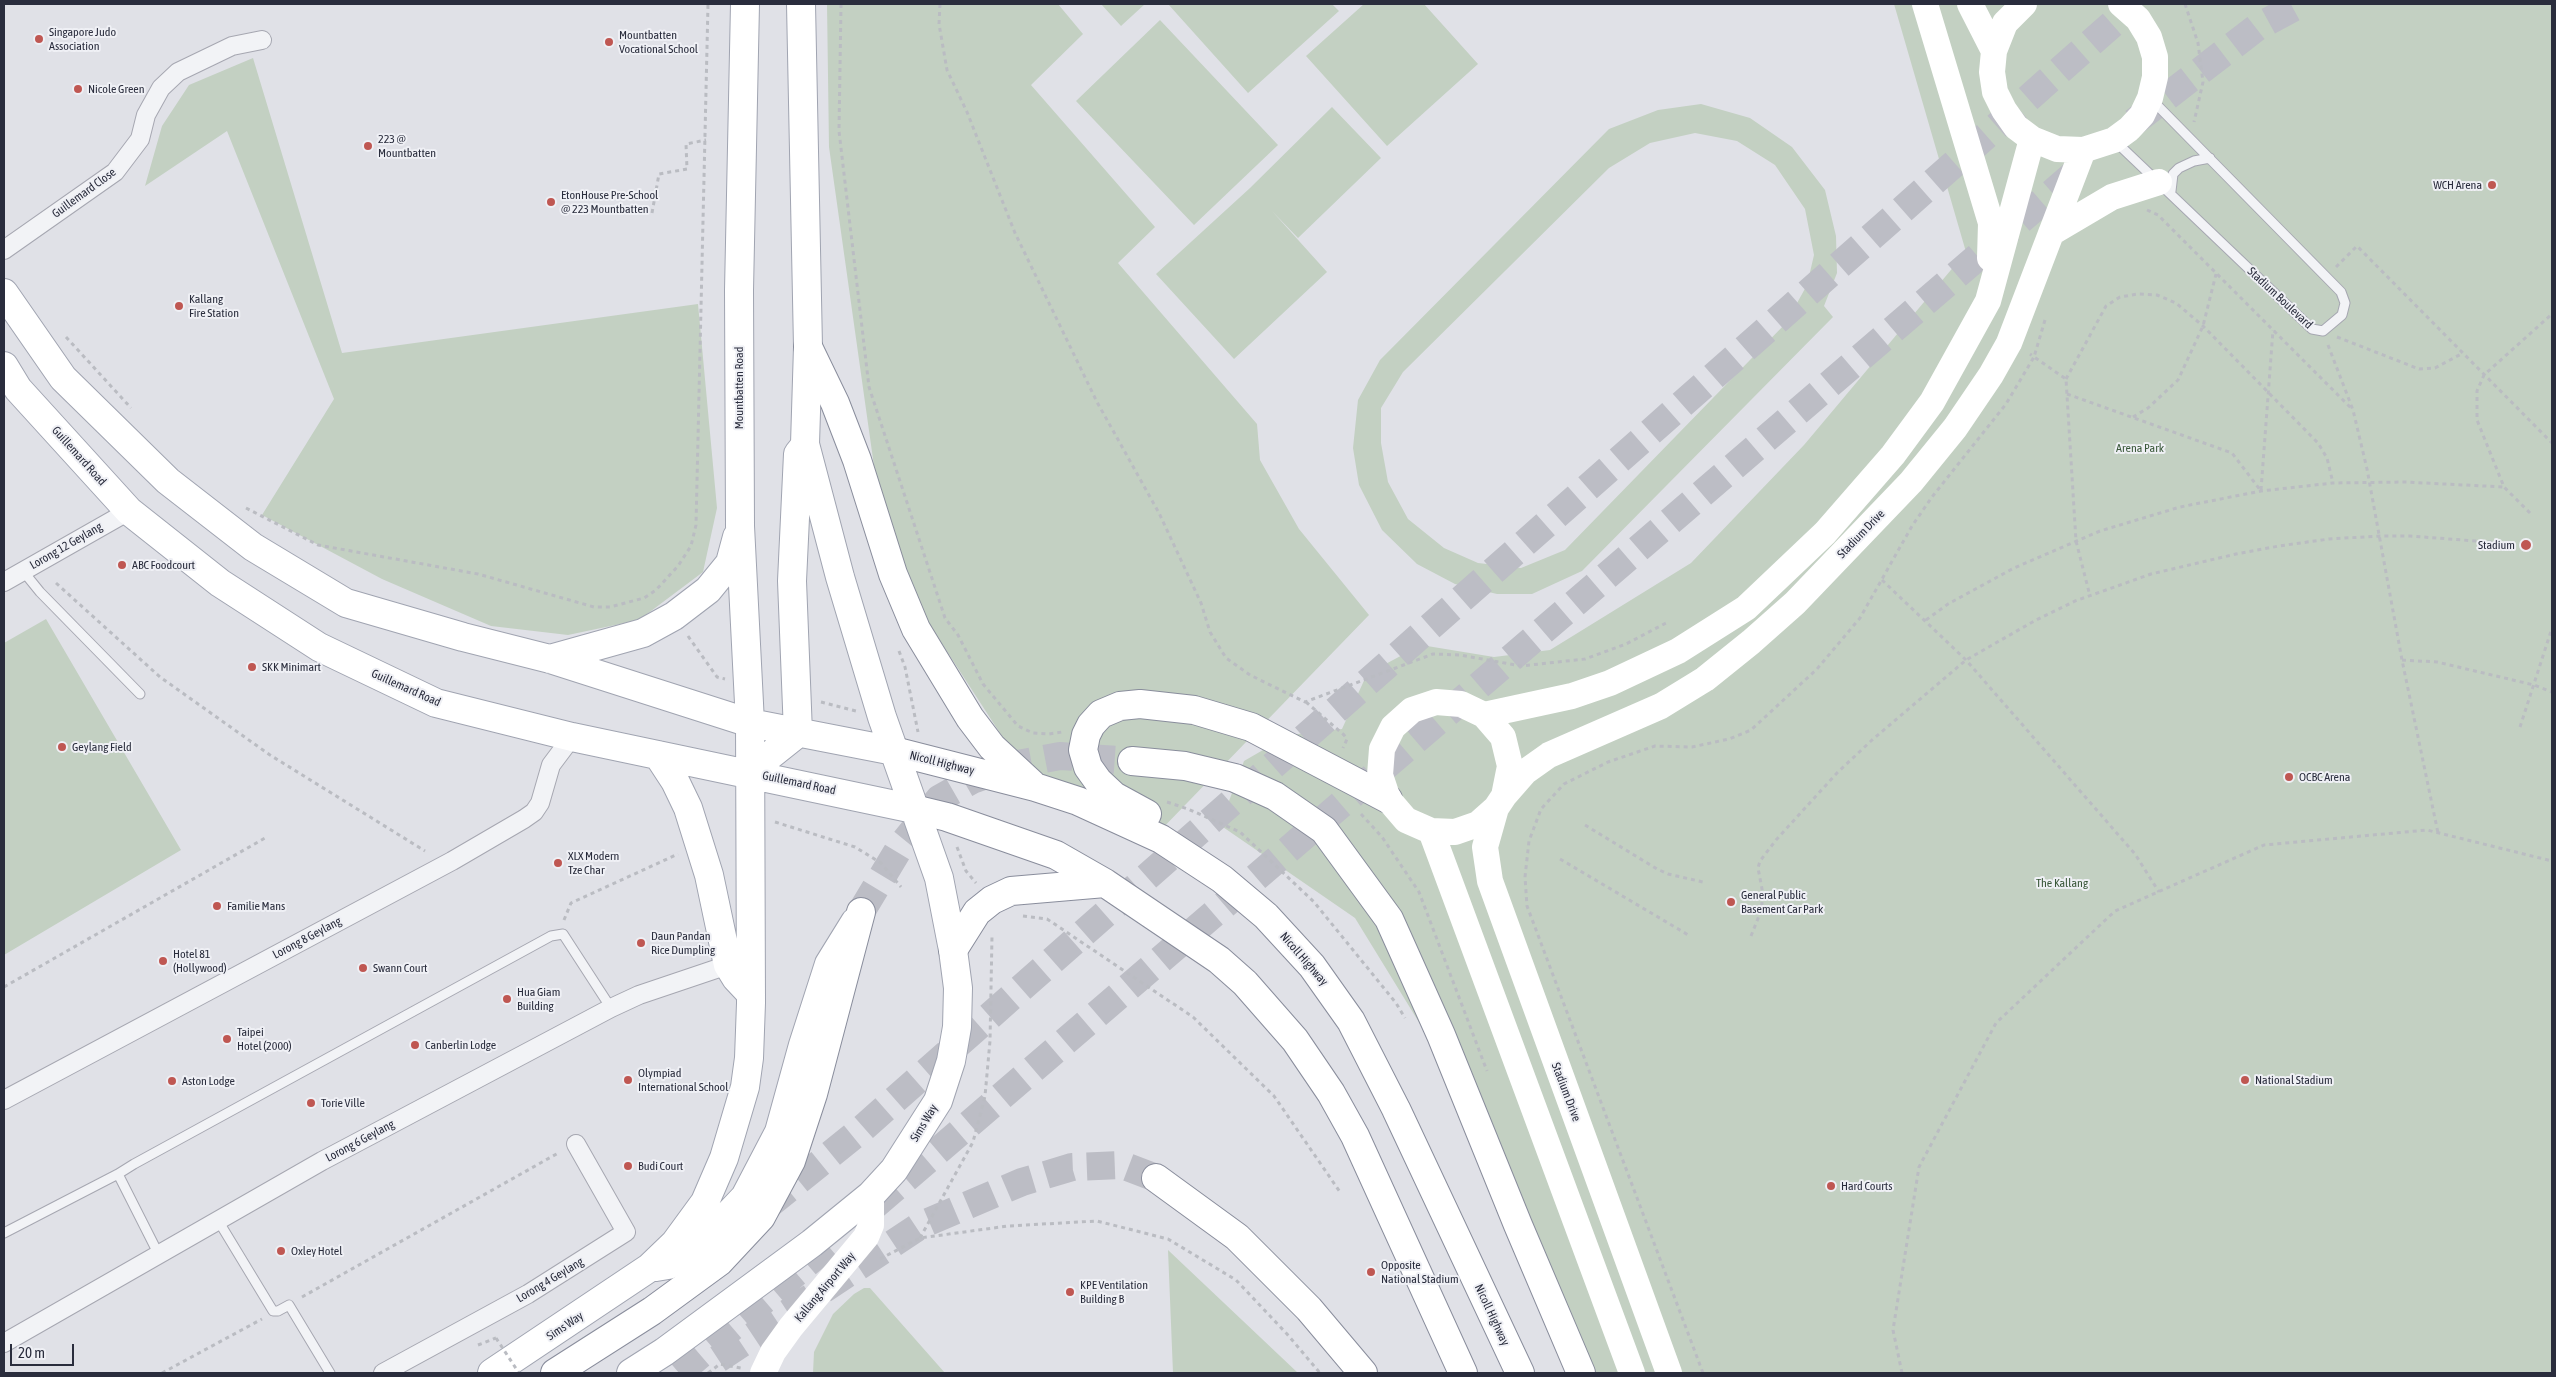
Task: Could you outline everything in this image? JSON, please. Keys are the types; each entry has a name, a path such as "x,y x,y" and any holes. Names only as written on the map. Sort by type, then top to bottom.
{"main road":[{"name":"Mountbatten Road","path":"745,4 739,290 740,526 750,723 749,772"},
{"path":"4,293 63,378 168,480 253,548 346,603 463,637 550,658 750,723 894,751 840,577 806,444 808,347 801,4"},
{"path":"808,347 835,403 858,460 893,574 916,629 970,718 992,746 1035,787"},
{"name":"Guillemard Road","path":"4,366 18,389 128,511 220,583 319,648 436,703 572,737 749,772 914,809"},
{"path":"798,733 792,581 798,454 806,444"},
{"path":"550,658 635,635 674,616 708,590 730,563 740,526"},
{"path":"1312,966 1288,920 1241,874 1185,836 1114,796 1098,781 1088,767 1084,750 1086,734 1102,714 1120,706 1140,704 1194,710 1251,726 1388,799"},
{"path":"749,772 798,733"},
{"name":"Nicoll Highway","path":"894,751 1035,787 1078,801 1161,839 1222,879 1266,916 1312,966 1352,1021 1396,1109 1520,1373"},
{"name":"Sims Way","path":"632,1373 664,1352 812,1243 871,1196 894,1170 919,1134 946,1083 957,1027 958,988 953,950 939,878 894,751"},
{"path":"646,752 675,781 688,808 691,847 709,875 728,964 736,978 750,994"},
{"path":"1132,761 1185,766 1235,778 1275,796 1324,830 1384,911 1441,1034 1518,1226 1581,1373"},
{"name":"Sims Way","path":"492,1373 649,1268 675,1243 704,1202 724,1158 745,1087 749,1058 749,772"},
{"path":"914,809 947,817 1056,855 1105,882 1219,960 1245,983 1295,1040 1331,1093 1355,1136 1463,1373"},
{"path":"953,950 977,912 992,900 1011,891 1105,882"},
{"path":"555,1373 652,1311 719,1262 761,1216 791,1161 813,1094 861,912 829,964 803,1045 779,1132 745,1197 690,1254 668,1265 649,1268"},
{"path":"1156,1178 1237,1237 1309,1309 1363,1373"}],"street":[{"path":"1925,4 1991,223 1988,301"},
{"path":"1970,4 1994,51"},
{"path":"2024,4 2005,23 1994,51 1992,72 1996,92 2004,110 2016,126 2032,139 2057,149 2083,150 2114,140 2129,129 2142,115 2150,98 2155,78 2155,56 2149,37 2135,9"},
{"name":"Guillemard Close","path":"4,250 115,172 140,139 146,115 161,88 178,72 232,46 262,40"},
{"path":"1484,714 1572,696 1610,683 1678,651 1746,608 1825,533 1893,455 1932,402 1988,301 2032,139"},
{"name":"Stadium Drive","path":"1669,1373 1490,881 1486,847 1500,802 1510,766 1503,737 1484,714 1461,704 1436,702 1412,710 1393,727 1382,749 1380,775 1388,799 1406,820 1430,831 1455,832 1478,824 1500,802 1526,772 1549,755 1629,722 1661,706 1705,679 1750,642 1794,603 1911,482 1955,428 2009,343 2083,150"},
{"path":"2051,233 2112,197 2165,188"},
{"name":"Lorong 12 Geylang","path":"4,582 128,511"},
{"name":"Lorong 8 Geylang","path":"4,1100 445,864 524,819 534,812 540,803 551,766 572,737"},
{"path":"1430,831 1632,1373"},
{"name":"Lorong 6 Geylang","path":"4,1343 160,1256 335,1154 611,1008 639,995 728,964"},
{"name":"Lorong 4 Geylang","path":"383,1373 528,1294 626,1232 576,1144"},
{"name":"Kallang Airport Way","path":"763,1373 773,1352 791,1327 866,1237 871,1225 871,1196"}],"lane":[{"name":"Stadium Boulevard","path":"2114,140 2312,329 2323,331 2342,316 2345,303 2341,292 2150,98"},
{"path":"2165,188 2170,184 2179,168 2194,160 2210,158"},
{"path":"23,571 49,602 140,694"},
{"path":"4,1233 118,1174 558,934 562,934 611,1008"},
{"path":"118,1174 160,1256"},
{"path":"218,1222 273,1311 278,1311 289,1305 330,1373"}],"path":[{"path":"238,504 318,545 478,574 576,604 610,607 644,598 656,590 682,560 691,546 696,525 708,4"},
{"path":"841,4 839,131 869,387 945,618"},
{"path":"940,4 939,24 947,70 1015,233 1097,402 1159,513 1201,603 1210,632 1226,658 1250,675 1306,702 1433,654 1460,655 1521,666 1585,659 1626,644 1666,622"},
{"path":"652,214 659,174 687,169 686,144 706,140"},
{"path":"2138,208 2158,215 2353,410"},
{"path":"2326,277 2357,246 2552,443"},
{"path":"2132,417 2148,408 2178,380 2203,326 2216,274"},
{"path":"2090,596 2076,541 2066,379 2106,306 2120,296 2138,294 2157,295 2176,303 2203,326 2323,451 2333,483"},
{"path":"2530,513 2504,486 2477,420 2477,392 2484,375 2552,314"},
{"path":"1702,1373 1527,906 1525,877 1529,841 1541,809 1564,784 1608,762 1656,746 1692,747 1729,739 1751,730 1818,669 1860,618 1912,526 2006,404 2034,357 2046,319"},
{"path":"2261,491 2273,330"},
{"path":"2323,331 2419,369 2435,368 2463,353"},
{"path":"2323,331 2353,410 2369,481 2402,660 2438,833"},
{"path":"65,335 132,409"},
{"path":"2009,343 2034,357 2066,379"},
{"path":"2067,394 2232,452 2261,491"},
{"path":"1926,620 1948,604 1982,585 2076,541 2138,518 2180,506 2261,491 2333,483 2369,481 2504,486"},
{"path":"1751,936 1761,911 1763,894 1758,868 1760,860 1776,840 1837,773 1865,746 1966,660 2036,620 2090,596 2151,574 2236,554 2329,540 2380,536 2410,536 2502,543"},
{"path":"1882,580 1966,660 2135,854 2159,892"},
{"path":"56,583 160,677 270,755 425,851"},
{"path":"2520,727 2552,628"},
{"path":"897,643 905,667 916,724"},
{"path":"2402,660 2437,662 2534,685 2552,692"},
{"path":"1161,800 1188,808 1240,832 1314,902 1396,1003 1405,1019"},
{"path":"1356,809 1382,837 1419,892 1487,1071"},
{"path":"772,822 855,847 881,863 901,887"},
{"path":"1585,825 1657,869 1668,874 1703,882"},
{"path":"1902,1373 1893,1330 1919,1167 1996,1023 2115,911 2264,845 2427,830 2552,862"},
{"path":"4,987 265,838"},
{"path":"558,934 571,903 691,847"},
{"path":"1560,859 1690,936"},
{"path":"1018,916 1048,920 1193,1018 1274,1096 1340,1192"},
{"path":"993,930 991,938 990,1042 985,1096 972,1142 920,1238 1008,1226 1097,1221 1168,1239 1236,1280 1287,1334 1320,1373"},
{"path":"289,1305 576,1144"},
{"path":"162,1373 278,1311"},
{"path":"496,1338 519,1373"},
{"path":"708,1373 720,1364 763,1373"}],"green space":[{"path":"827,4 1058,4 1083,34 1031,85 1155,227 1118,263 1257,424 1260,460 1299,529 1369,615 1157,834 1035,787 896,573 874,466 829,147"},
{"path":"1101,4 1145,4 1121,26"},
{"path":"1168,4 1332,4 1339,11 1248,93"},
{"path":"1364,4 1424,4 1478,64 1387,146 1306,56"},
{"name":"The Kallang","path":"1894,4 2552,4 2552,1373 1580,1373 1466,1099 1355,918 1220,825 1244,761 1289,735 1342,729 1367,674 1421,645 1494,657 1550,650 1691,563 1804,445 1966,252"},
{"path":"1160,20 1278,145 1194,225 1076,101"},
{"path":"253,58 342,353 698,304 717,508 703,572 639,620 568,635 491,626 382,579 262,515 334,399 227,131 145,186 162,126 189,85"},
{"path":"1701,104 1750,118 1792,147 1825,190 1836,236 1837,273 1824,306 1833,317 1582,571 1532,594 1497,594 1455,584 1417,564 1382,530 1359,485 1353,448 1358,400 1380,360 1609,129 1658,110","holes":["1695,133 1737,141 1775,165 1805,209 1814,255 1807,285 1786,323 1565,550 1521,568 1478,563 1444,548 1408,519 1388,482 1381,443 1381,408 1403,372 1609,168 1650,143"]},
{"path":"1332,107 1381,158 1298,238 1272,211 1327,272 1234,359 1156,274 1250,188"},
{"name":"Geylang Field","path":"46,619 181,850 4,955 4,643"},
{"path":"1168,1250 1298,1373 1173,1373"},
{"path":"864,1288 870,1288 945,1373 813,1373 814,1352 833,1314 854,1294"}],"tunnel":[{"path":"766,1207 863,1128 2135,4"},
{"path":"2134,122 2256,28 2300,4"},
{"path":"874,1206 2081,168"},
{"path":"861,912 900,847 939,799 972,780 1018,764 1060,756 1132,761"},
{"path":"718,1359 921,1225 1022,1182 1072,1167 1122,1165 1156,1178"},
{"path":"679,1373 832,1242"}],"place":[{"name":"Singapore Judo Association","path":"39,39"},
{"name":"Mountbatten Vocational School","path":"609,42"},
{"name":"Nicole Green","path":"78,89"},
{"name":"223 @ Mountbatten","path":"368,146"},
{"name":"WCH Arena","path":"2492,185"},
{"name":"EtonHouse Pre-School @ 223 Mountbatten","path":"551,202"},
{"name":"Kallang Fire Station","path":"179,306"},
{"name":"Stadium","path":"2526,545"},
{"name":"ABC Foodcourt","path":"122,565"},
{"name":"SKK Minimart","path":"252,667"},
{"name":"Geylang Field","path":"62,747"},
{"name":"OCBC Arena","path":"2289,777"},
{"name":"XLX Modern Tze Char","path":"558,863"},
{"name":"General Public Basement Car Park","path":"1731,902"},
{"name":"Familie Mans","path":"217,906"},
{"name":"Daun Pandan Rice Dumpling","path":"641,943"},
{"name":"Hotel 81 (Hollywood)","path":"163,961"},
{"name":"Swann Court","path":"363,968"},
{"name":"Hua Giam Building","path":"507,999"},
{"name":"Taipei Hotel (2000)","path":"227,1039"},
{"name":"Canberlin Lodge","path":"415,1045"},
{"name":"Olympiad International School","path":"628,1080"},
{"name":"National Stadium","path":"2245,1080"},
{"name":"Aston Lodge","path":"172,1081"},
{"name":"Torie Ville","path":"311,1103"},
{"name":"Budi Court","path":"628,1166"},
{"name":"Hard Courts","path":"1831,1186"},
{"name":"Oxley Hotel","path":"281,1251"},
{"name":"Opposite National Stadium","path":"1371,1272"},
{"name":"KPE Ventilation Building B","path":"1070,1292"}],"park label":[{"name":"Arena Park","path":"2140,448"}]}
